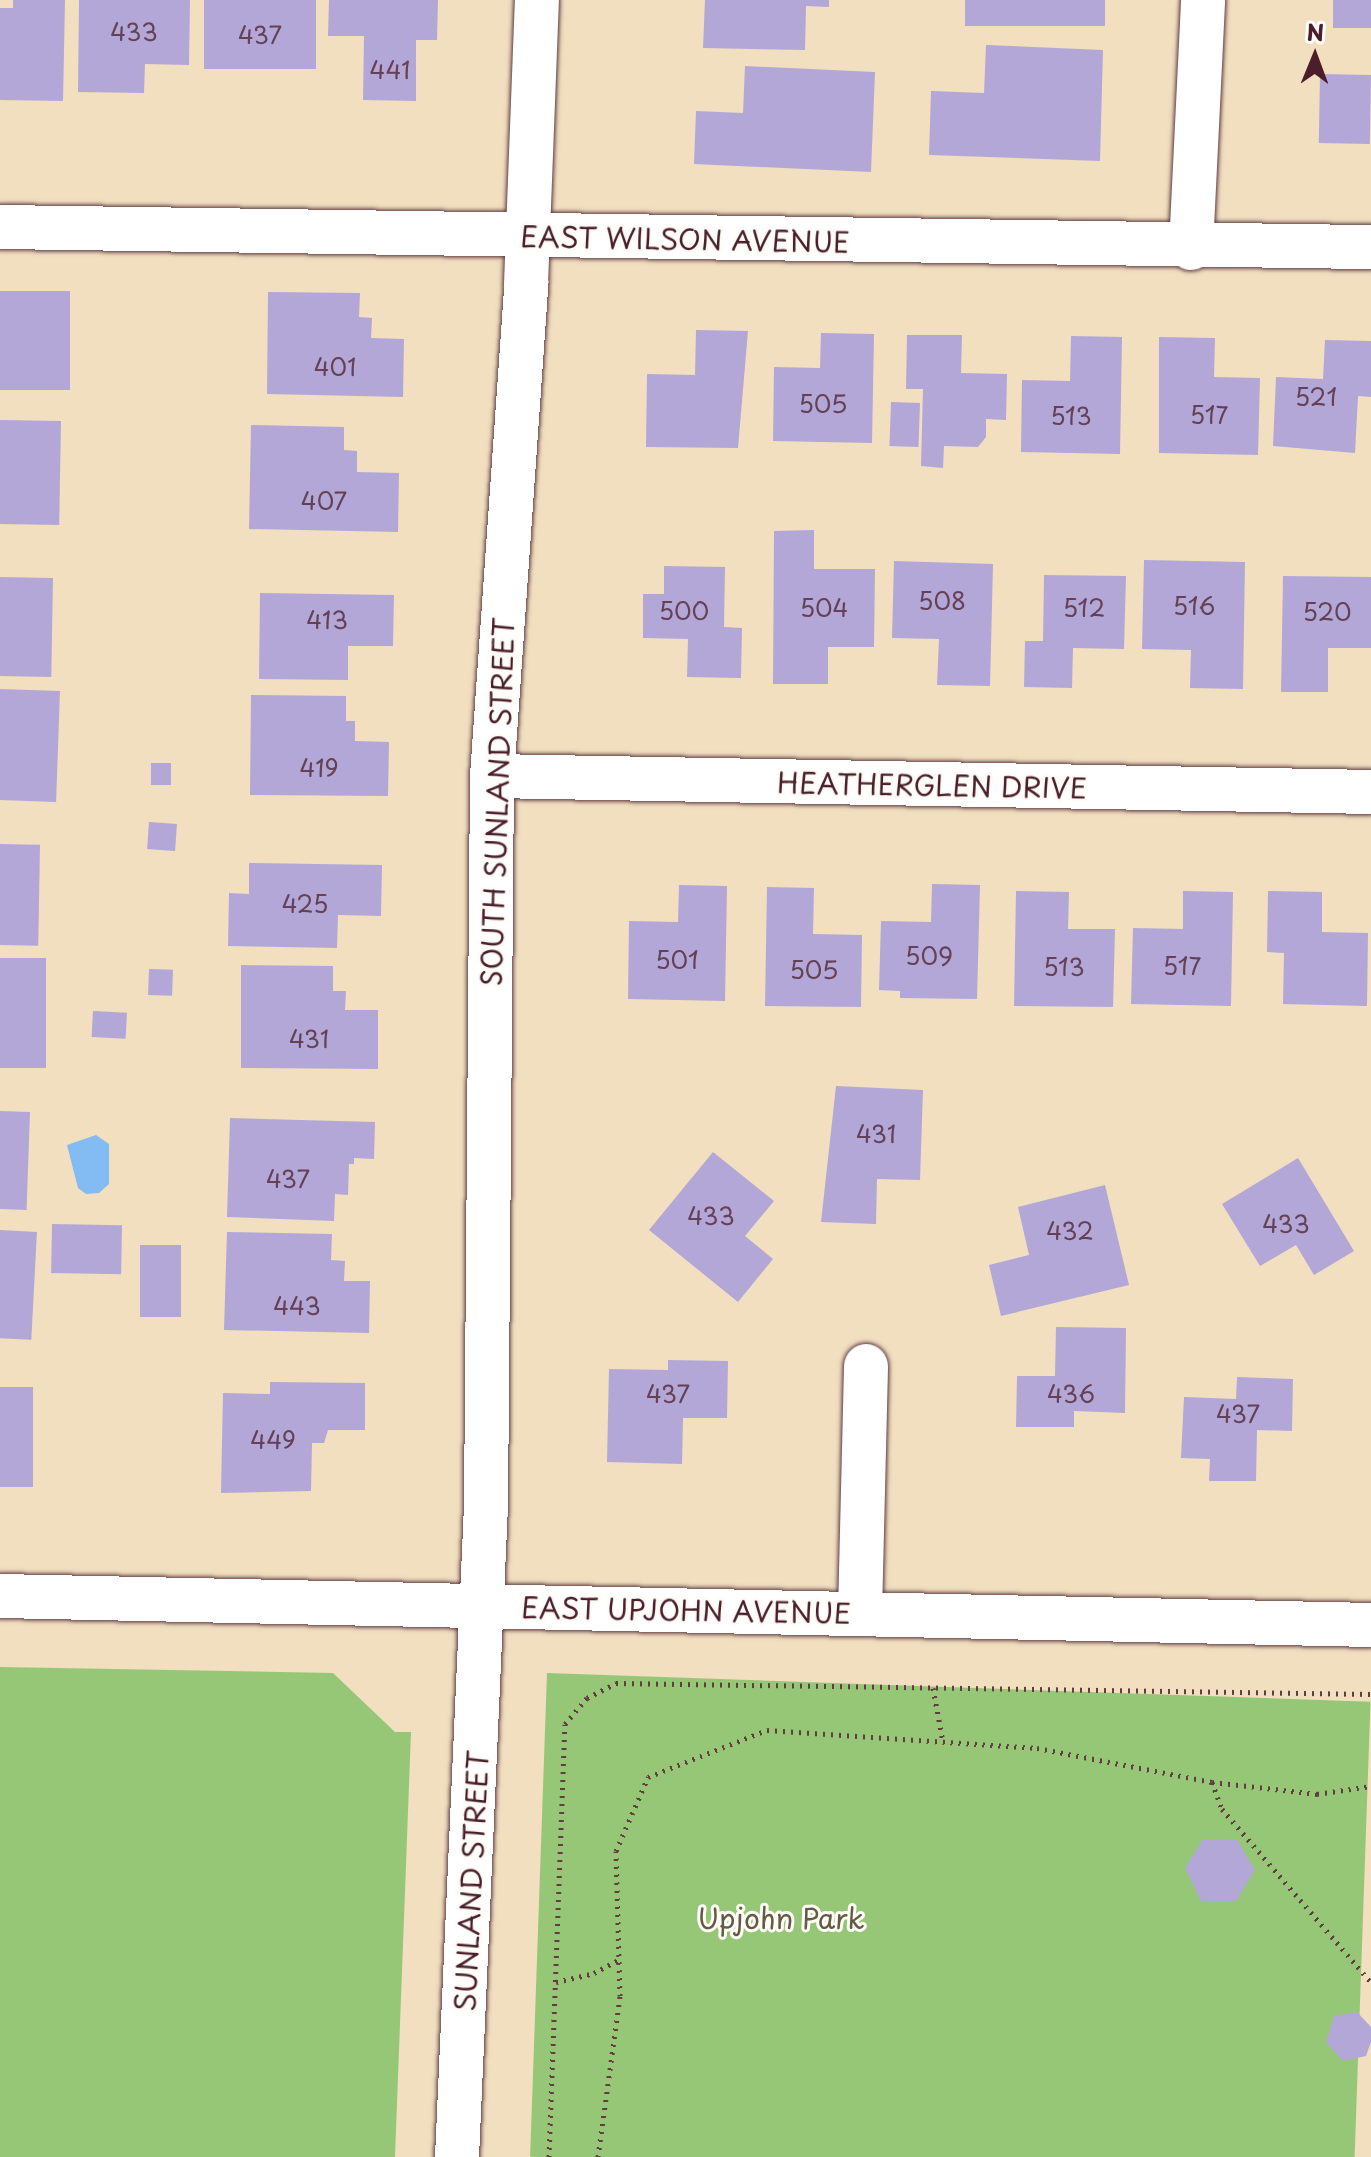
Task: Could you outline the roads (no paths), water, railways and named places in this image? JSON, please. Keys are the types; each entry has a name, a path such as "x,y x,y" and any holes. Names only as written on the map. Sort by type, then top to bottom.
{"street":[{"name":"SOUTH SUNLAND STREET","path":"483,1606 492,776 528,236 537,0"},
{"path":"1191,248 1203,0"},
{"name":"EAST WILSON AVENUE","path":"0,227 1191,248 1371,247"},
{"name":"HEATHERGLEN DRIVE","path":"492,776 1371,792"},
{"path":"860,1613 866,1366"},
{"name":"EAST UPJOHN AVENUE","path":"0,1596 1371,1625"},
{"name":"SUNLAND STREET","path":"457,2157 483,1606"}],"water":[{"path":"96,1135 109,1144 109,1184 99,1193 86,1194 78,1188 67,1145"}],"park label":[{"name":"Upjohn Park","path":"781,1918"}]}
